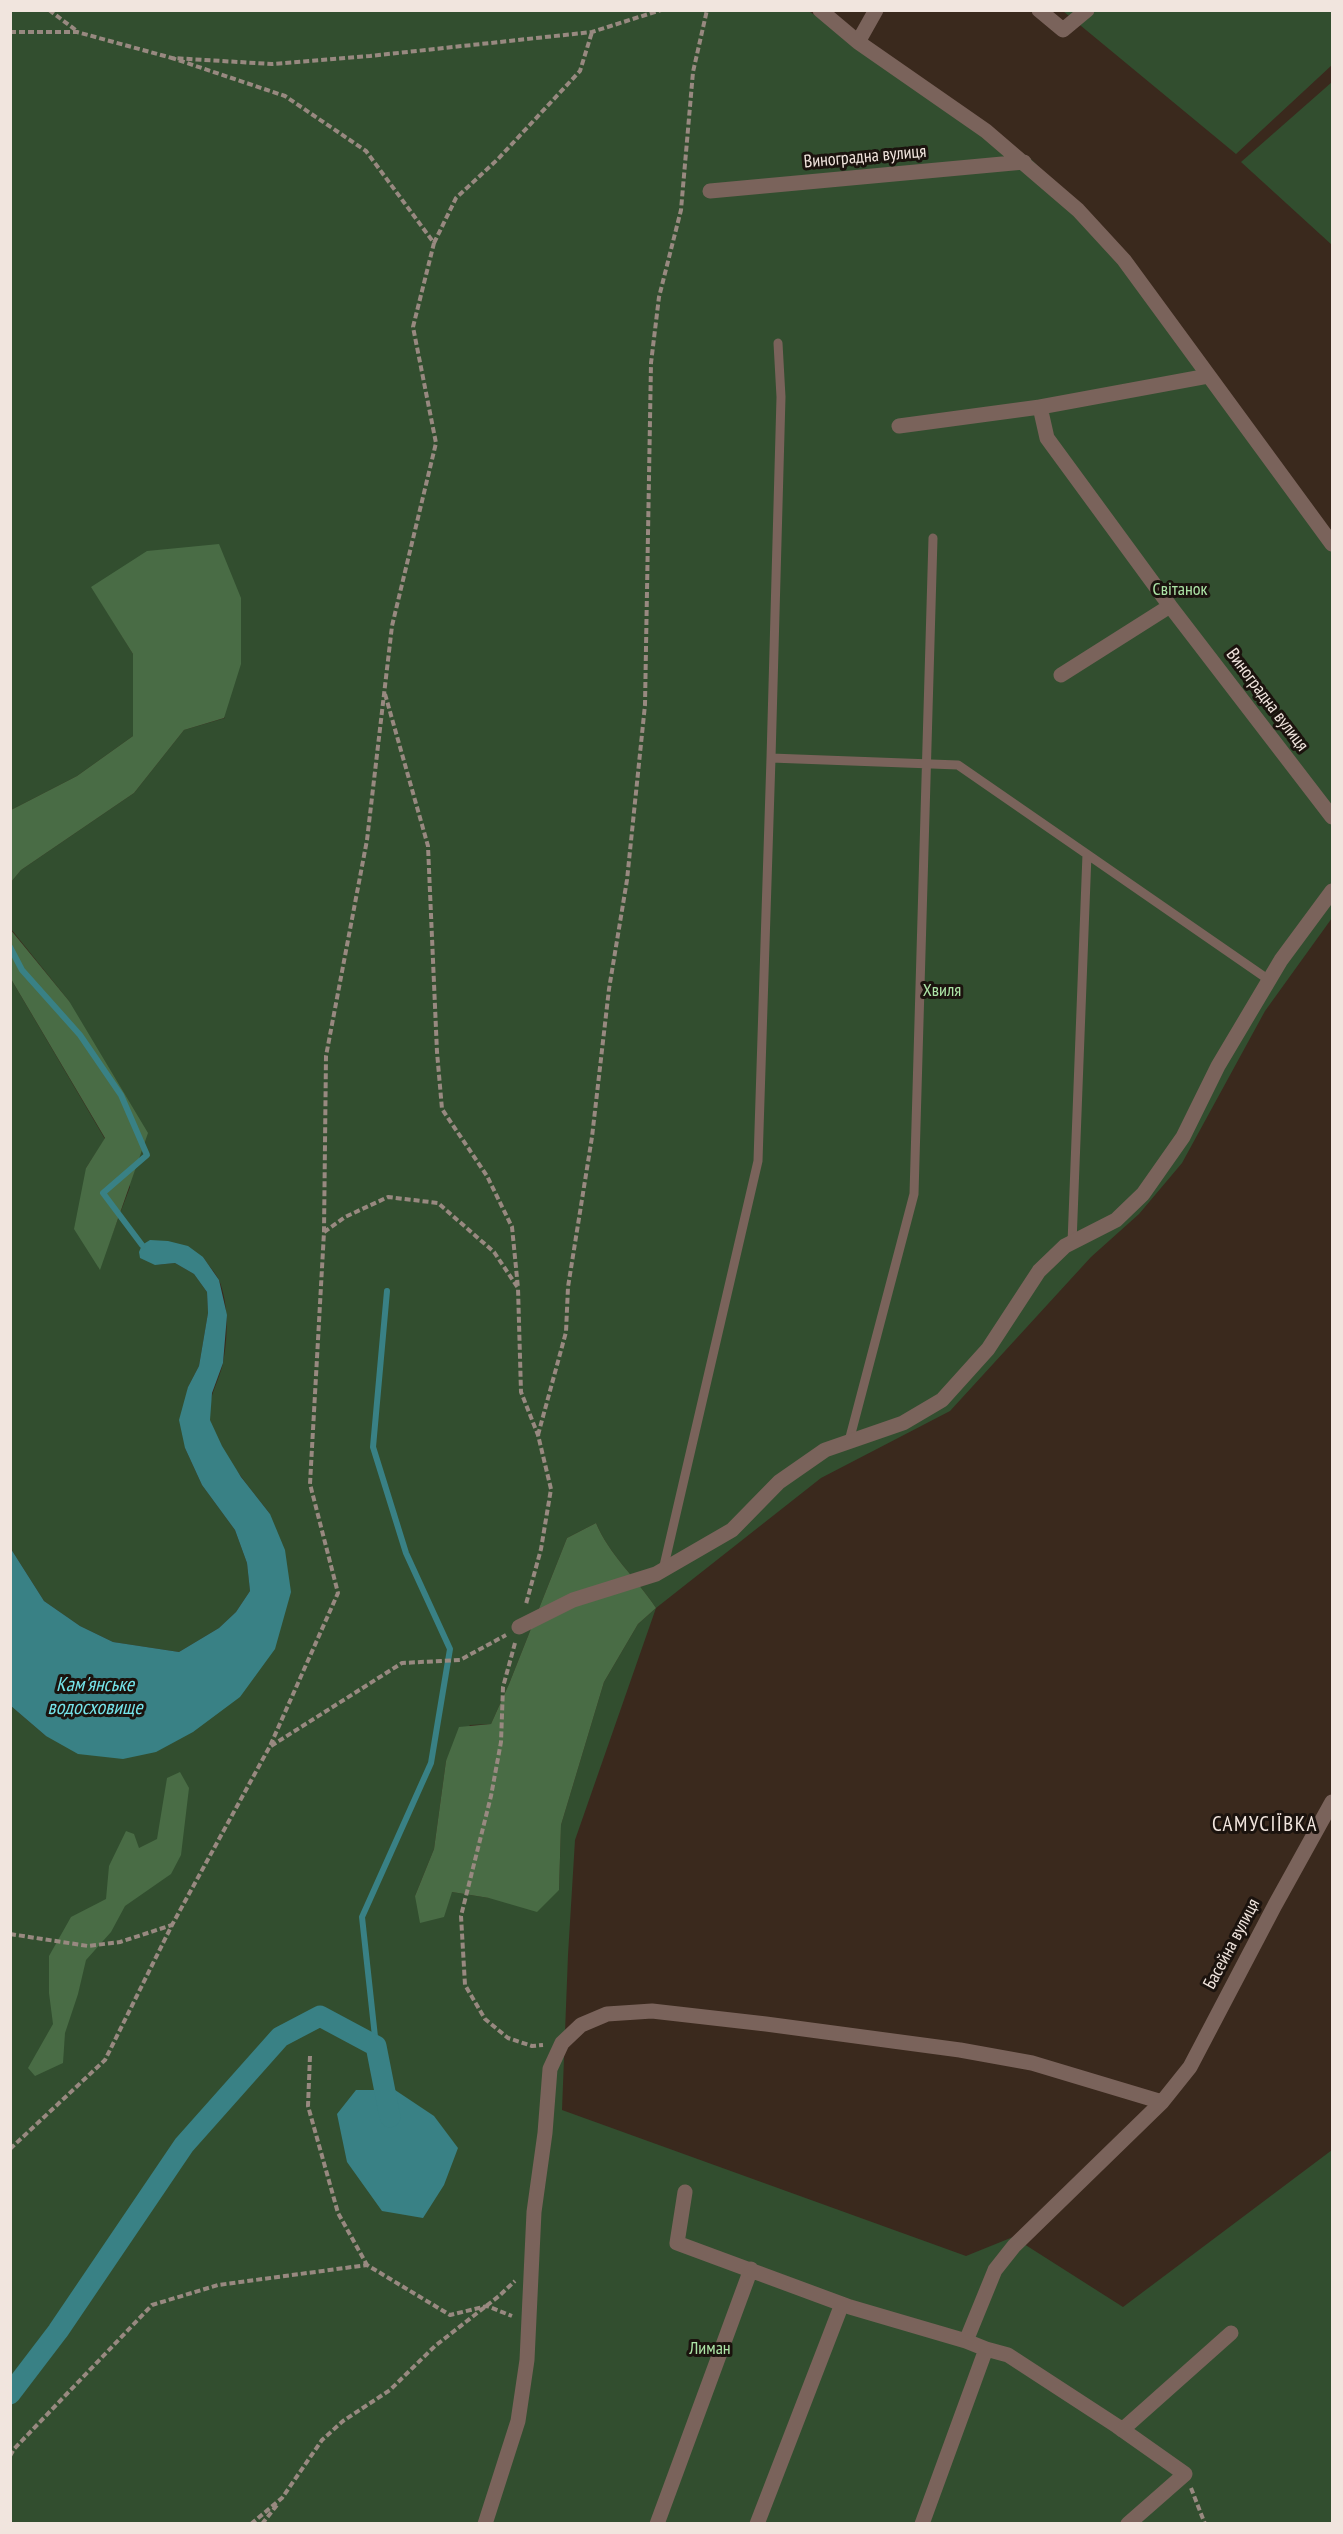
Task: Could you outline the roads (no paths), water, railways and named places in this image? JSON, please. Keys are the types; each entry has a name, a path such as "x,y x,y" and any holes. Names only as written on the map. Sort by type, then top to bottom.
{"street":[{"path":"820,10 858,42 986,131 1078,210 1124,260 1332,544"},
{"path":"858,42 876,10"},
{"path":"1039,10 1063,30 1087,10"},
{"name":"Виноградна вулиця","path":"710,191 1024,162"},
{"path":"900,426 1040,407 1208,376"},
{"name":"Виноградна вулиця","path":"1040,407 1047,438 1170,606 1332,818"},
{"path":"1062,675 1170,606"},
{"path":"519,1627 573,1600 663,1570 732,1530 779,1482 825,1450 903,1423 942,1400 988,1349 1039,1271 1065,1246 1116,1220 1143,1194 1182,1137 1218,1066 1281,960 1332,891"},
{"name":"Басейна вулиця","path":"966,2341 995,2270 1014,2246 1162,2102 1190,2067 1332,1802"},
{"path":"485,2523 518,2421 527,2360 534,2212 545,2133 550,2069 562,2043 581,2025 607,2014 652,2011 766,2024 1032,2063 1162,2102"},
{"path":"685,2192 677,2243 842,2304 1008,2355 1185,2474 1128,2523"},
{"path":"657,2523 751,2269"},
{"path":"757,2523 842,2304"},
{"path":"1122,2430 1231,2333"},
{"path":"922,2523 986,2349"}],"lane":[{"path":"663,1570 758,1161 781,397 778,343"},
{"path":"849,1441 914,1194 933,538"},
{"path":"771,758 958,765 1269,980"},
{"path":"1072,1243 1087,854"}],"water":[{"name":"Кам'янське водосховище","path":"150,1240 168,1241 188,1246 203,1257 219,1280 227,1315 223,1363 212,1393 210,1420 222,1446 241,1477 270,1514 285,1550 291,1592 275,1649 240,1697 193,1732 156,1752 123,1759 78,1754 46,1736 11,1706 11,1549 44,1601 80,1626 113,1642 179,1652 219,1628 236,1612 250,1591 247,1563 235,1530 202,1485 185,1448 179,1420 188,1387 199,1366 208,1313 207,1292 194,1274 175,1263 155,1265 140,1258 139,1252 142,1245"},
{"path":"356,2090 395,2090 434,2116 458,2148 444,2185 423,2218 382,2211 347,2162 337,2114"}],"waterway":[{"path":"10,947 22,970 80,1035 121,1095 147,1155 103,1193 142,1245"},
{"path":"376,2046 362,1917 431,1763 450,1649 406,1553 373,1447 387,1291"},
{"path":"10,2394 58,2331 184,2145 280,2037 320,2016 376,2046 390,2117"}],"district":[{"name":"САМУСІЇВКА","path":"1265,1825"}],"park label":[{"name":"Світанок","path":"1180,590"},
{"name":"Хвиля","path":"942,991"},
{"name":"Лиман","path":"710,2349"}]}
